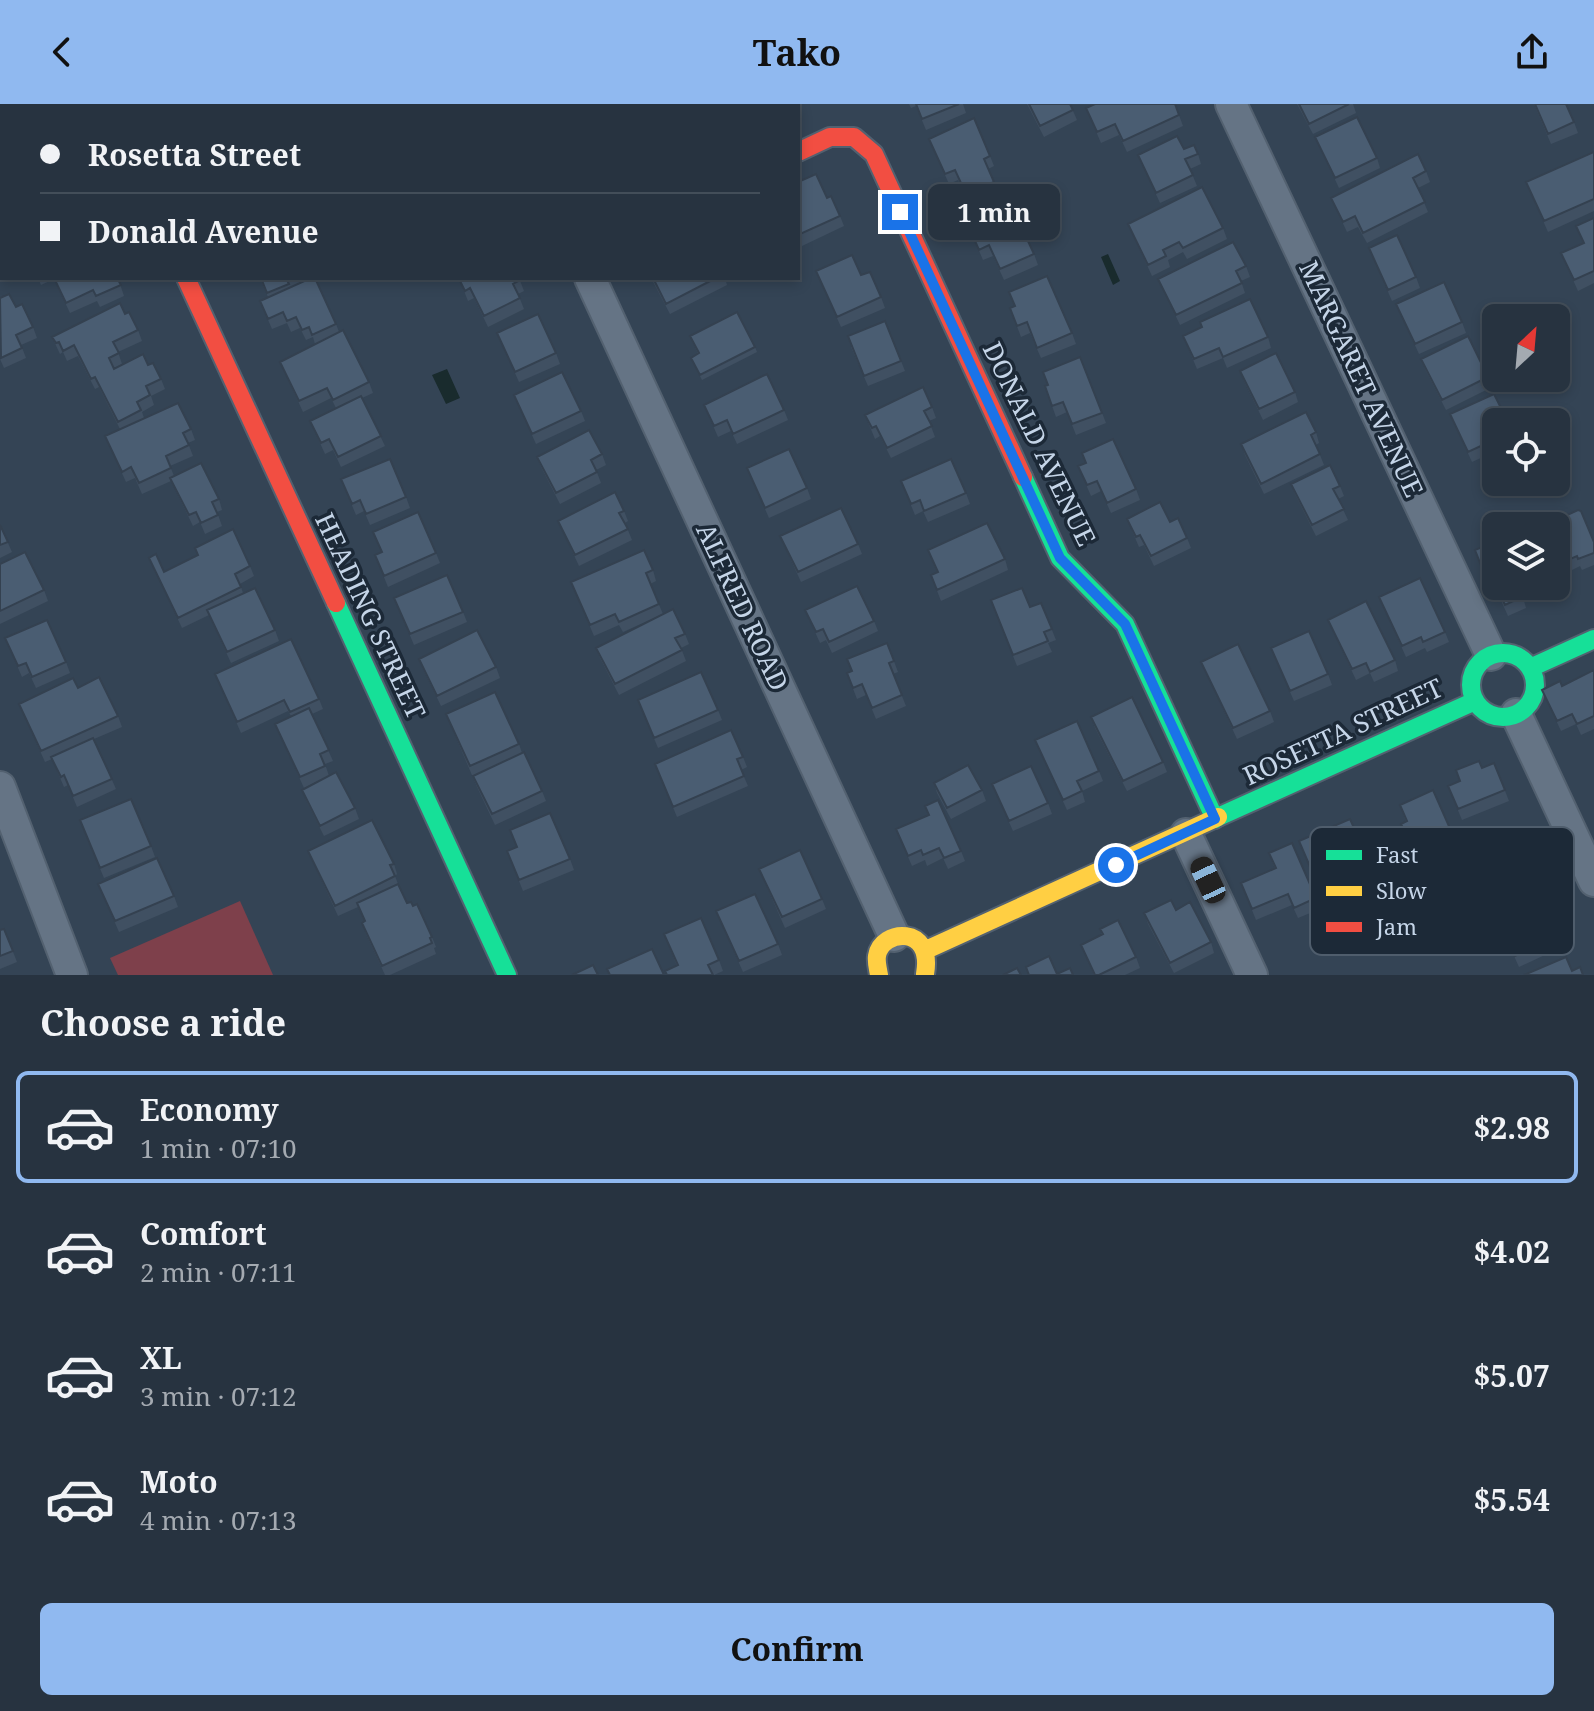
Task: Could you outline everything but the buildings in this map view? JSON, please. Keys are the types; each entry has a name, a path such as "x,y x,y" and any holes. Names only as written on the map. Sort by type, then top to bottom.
{"street":[{"name":"MARGARET AVENUE","path":"1231,104 1491,655"},
{"name":"DONALD AVENUE","path":"800,151 830,137 854,137 874,154 1060,558 1125,624 1215,819"},
{"name":"HEADING STREET","path":"187,280 507,975"},
{"name":"ALFRED ROAD","path":"591,280 894,936"},
{"path":"1530,668 1594,639"},
{"path":"1510,653 1530,668 1535,685 1531,699 1516,714 1495,716 1486,712 1471,692 1471,679 1478,664 1491,655 1510,653"},
{"name":"ROSETTA STREET","path":"926,950 1475,701"},
{"path":"1516,714 1569,827"},
{"path":"0,787 72,975"},
{"path":"1186,834 1252,975"},
{"path":"1574,838 1594,881"},
{"path":"879,975 876,954 880,946 894,936 909,935 926,950 929,964 925,975"}],"shaded area":[{"path":"1108,254 1120,281 1113,285 1101,257"},
{"path":"447,369 460,398 446,404 432,375"},
{"path":"240,901 273,975 118,975 110,958"}],"traffic: fast":[{"path":"1023,477 1060,558 1125,624 1215,819"},
{"path":"336,603 507,975"},
{"path":"1530,668 1594,639"},
{"path":"1503,653 1526,662 1535,685 1526,708 1503,717 1480,708 1471,685 1480,662 1503,653"},
{"path":"1218,817 1475,701"}],"traffic: slow":[{"path":"926,950 1218,817"},
{"path":"879,975 877,958 881,947 887,940 906,936 922,946 926,958 925,974"}],"traffic: jam":[{"path":"800,151 830,137 854,137 874,154 1023,477"},
{"path":"187,280 336,603"}],"route":[{"path":"900,212 1060,558 1125,624 1215,819 1116,865"}]}
